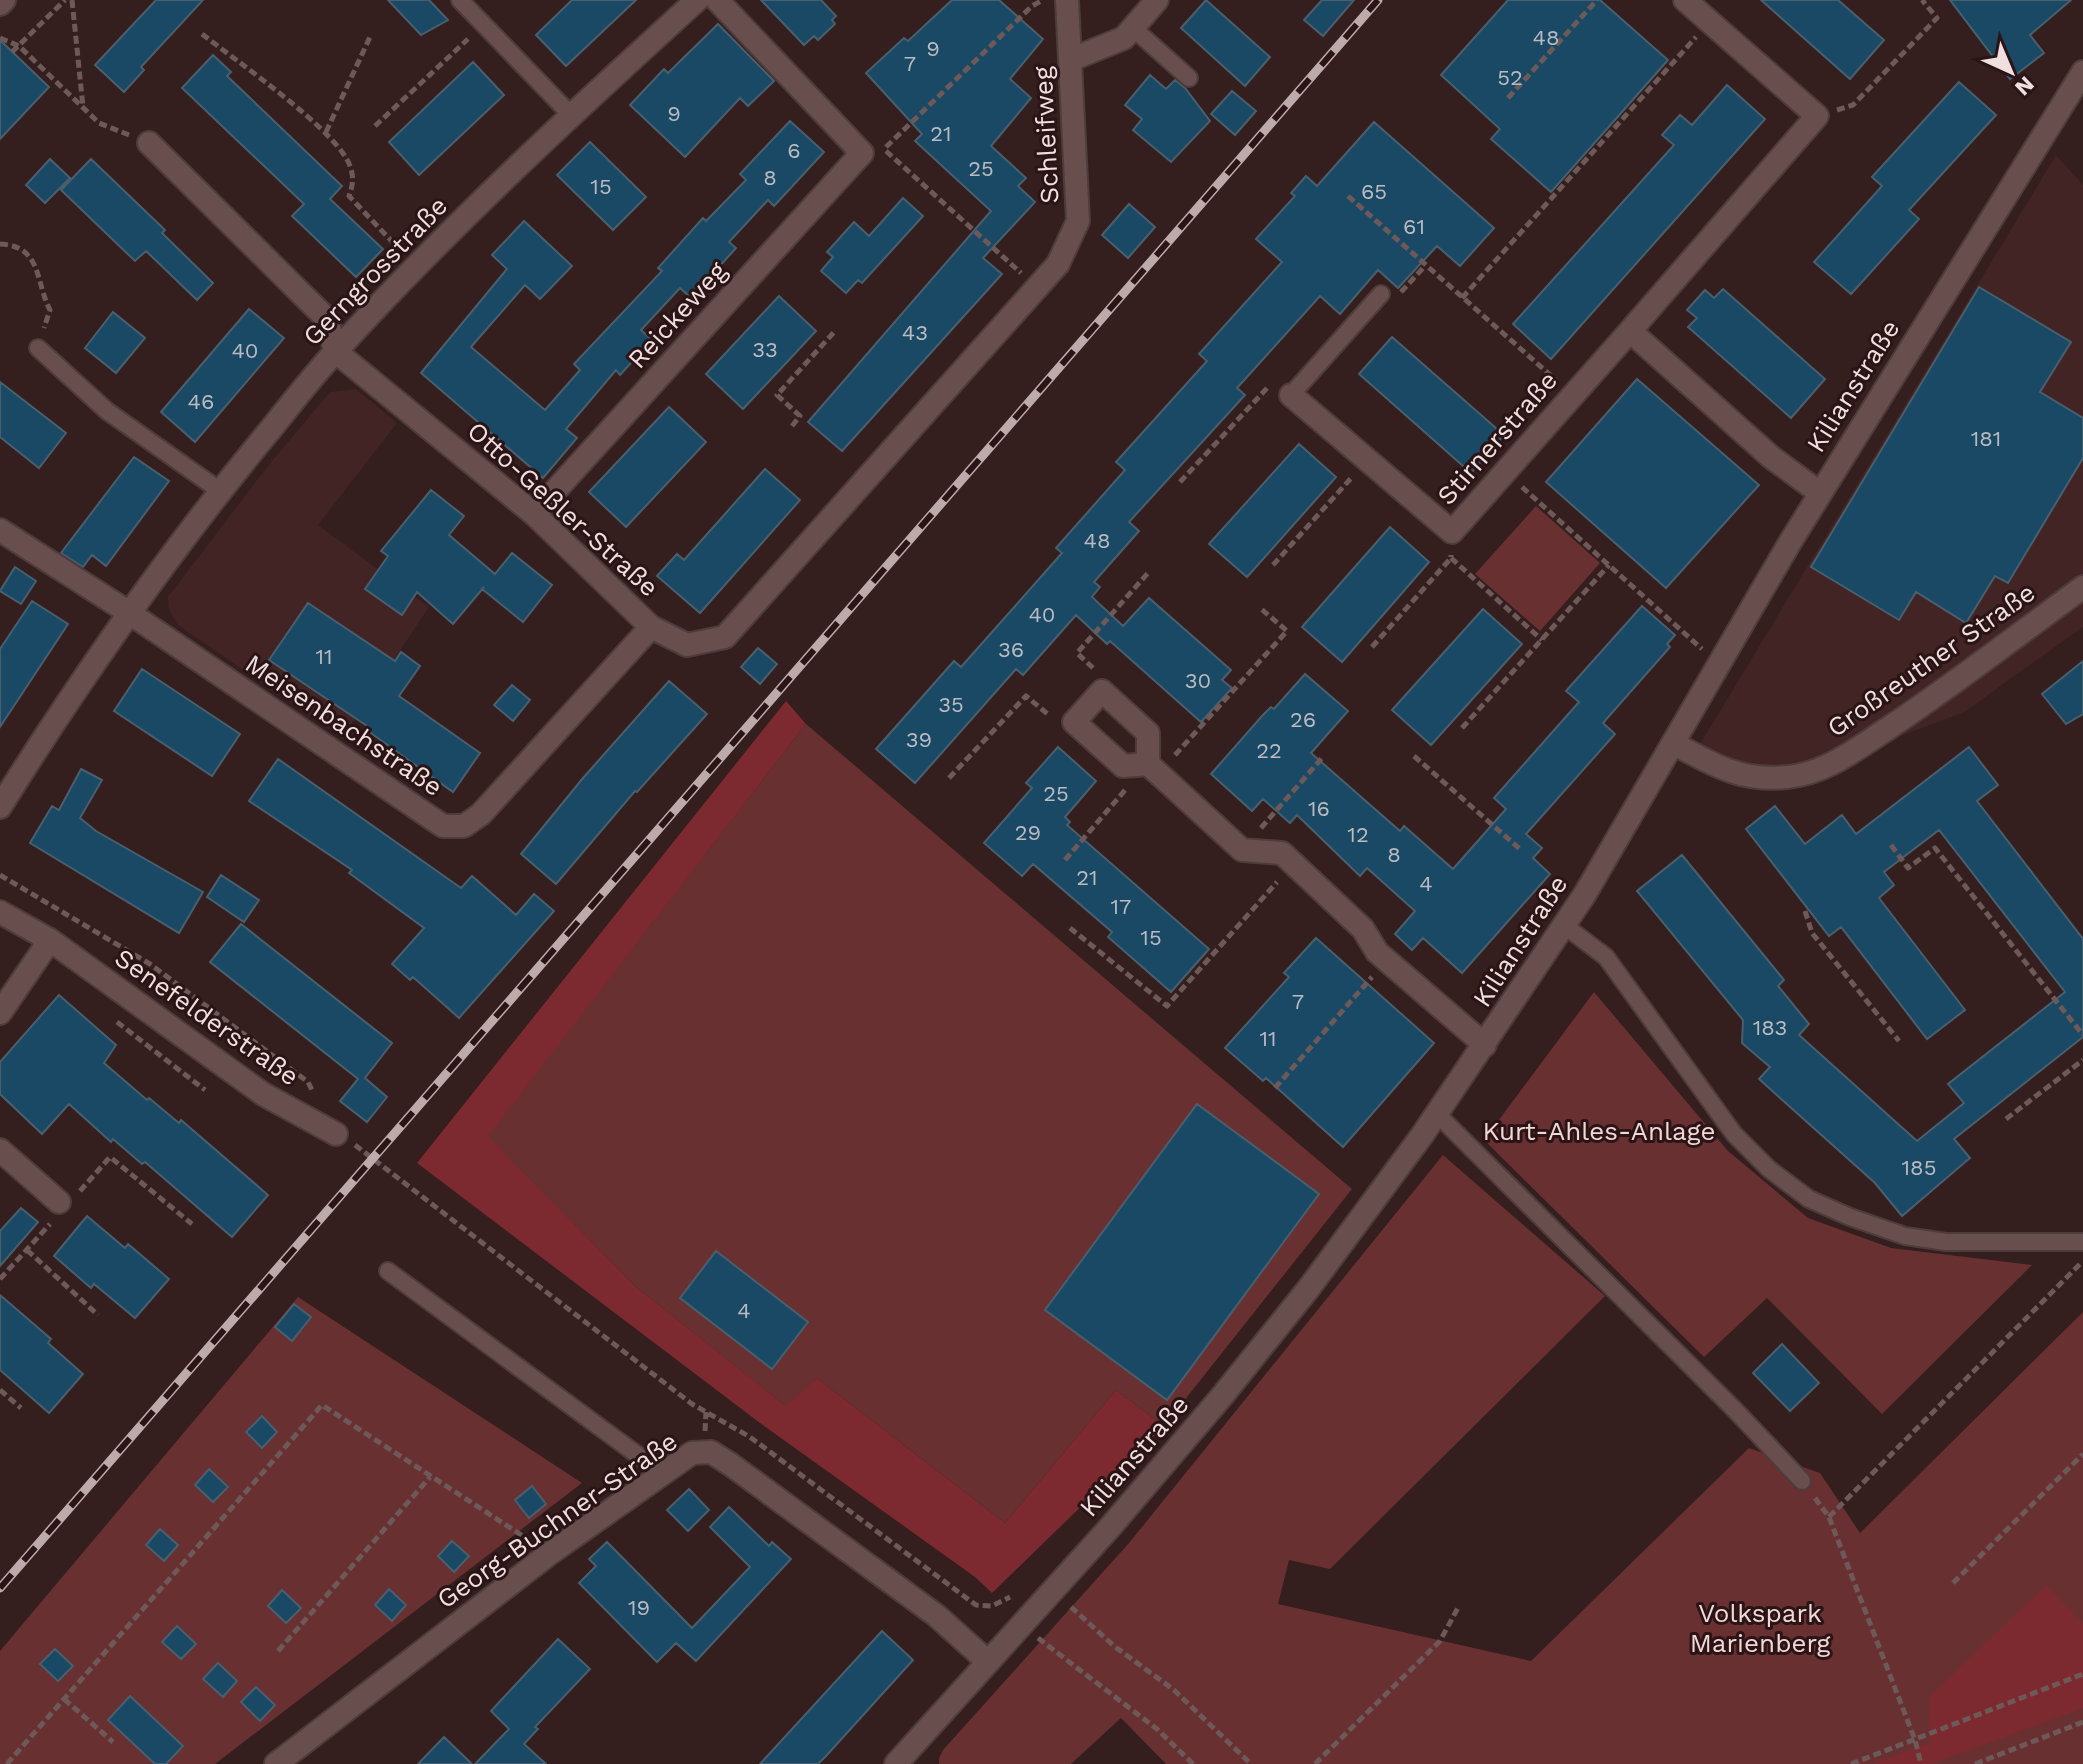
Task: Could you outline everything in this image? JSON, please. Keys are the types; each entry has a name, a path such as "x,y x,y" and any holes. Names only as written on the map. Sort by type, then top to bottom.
{"street":[{"name":"Gerngrosstraße","path":"0,807 128,612 219,490 335,351 571,115 697,0"},
{"name":"Reickeweg","path":"534,514 862,153 717,0"},
{"name":"Schleifweg","path":"1058,264 1078,221 1067,0"},
{"path":"1070,60 1124,38 1157,0"},
{"path":"1685,0 1817,116"},
{"name":"Kilianstraße","path":"905,1761 1240,1375 1317,1277 1437,1114 1565,926 1820,493 2083,72"},
{"name":"Stirnerstraße","path":"1291,395 1452,532 1817,116"},
{"path":"149,143 327,319 335,351"},
{"name":"Otto-Geßler-Straße","path":"335,351 534,514 651,627 687,645 725,637 1058,264"},
{"path":"1630,331 1771,457 1820,493"},
{"path":"0,530 128,612"},
{"name":"Großreuther Straße","path":"1673,743 1733,774 1765,778 1790,777 1814,771 1841,758 1922,706 2083,587"},
{"name":"Meisenbachstraße","path":"128,612 443,826 464,826 481,814 651,627"},
{"path":"1153,769 1148,733 1102,691 1074,722 1123,766 1153,769 1242,850 1282,853 1363,929 1386,961 1485,1045"},
{"name":"Senefelderstraße","path":"0,912 50,940 263,1094 336,1134"},
{"path":"0,1013 50,940"},
{"path":"0,1150 61,1205"},
{"name":"Georg-Buchner-Straße","path":"276,1764 549,1554 692,1453 711,1452 925,1608 988,1662"}],"lane":[{"path":"460,0 571,115"},
{"path":"1133,28 1189,78"},
{"path":"1291,395 1381,294"},
{"path":"38,348 107,411 219,490"},
{"path":"1565,926 1606,957 1734,1134 1769,1169 1809,1199 1850,1217 1918,1238 1946,1242 2083,1242"},
{"path":"1437,1114 1735,1410 1802,1481"},
{"path":"388,1271 662,1473"}],"path":[{"path":"12,52 65,0"},
{"path":"72,0 83,108"},
{"path":"1037,287 883,149 1032,6 1043,0"},
{"path":"1508,98 1597,0"},
{"path":"1817,116 1853,105 1937,18 1922,0"},
{"path":"1462,298 1710,22"},
{"path":"375,126 483,24"},
{"path":"202,34 326,132 349,163 353,183 349,196 416,267"},
{"path":"326,132 370,37"},
{"path":"1,40 19,46 99,123 149,143"},
{"path":"1348,196 1573,395"},
{"path":"0,244 18,247 29,255 37,269 42,296 50,310 38,348"},
{"path":"1381,294 1399,294 1425,266"},
{"path":"792,426 800,416 777,395 836,330"},
{"path":"1180,482 1274,380 1291,395"},
{"path":"1273,565 1367,461"},
{"path":"1505,472 1718,663"},
{"path":"1372,647 1451,558 1452,532"},
{"path":"1451,558 1542,640"},
{"path":"1462,728 1609,565"},
{"path":"1102,691 1098,672 1077,653 1148,573"},
{"path":"1065,860 1287,631 1259,607"},
{"path":"949,778 1026,696 1055,719 1074,722"},
{"path":"1414,756 1521,850"},
{"path":"1242,850 1322,758"},
{"path":"1891,845 1908,868 1935,848 2083,1035"},
{"path":"1070,928 1167,1006 1294,864"},
{"path":"0,875 150,964 308,1082 315,1095"},
{"path":"1805,911 1812,933 1899,1041"},
{"path":"1275,1088 1386,961"},
{"path":"114,1020 205,1090"},
{"path":"2006,1119 2083,1060"},
{"path":"336,1134 359,1147 692,1404 750,1437 976,1605 992,1606 1006,1601 1016,1592"},
{"path":"0,1279 61,1205 110,1157 192,1224"},
{"path":"27,1250 98,1315"},
{"path":"1829,1517 2083,1261"},
{"path":"0,1390 21,1408"},
{"path":"7,1764 322,1405 549,1554"},
{"path":"1953,1583 2083,1454"},
{"path":"278,1651 430,1477"},
{"path":"1802,1481 1829,1517 1915,1740 1921,1764"},
{"path":"1068,1605 1114,1646 1174,1690 1251,1764"},
{"path":"1315,1764 1440,1641 1459,1606"},
{"path":"1023,1624 1157,1729 1193,1764"},
{"path":"1851,1764 2083,1674"},
{"path":"64,1699 113,1742"},
{"path":"1975,1764 2083,1722"}],"shaded area":[{"path":"2056,155 2083,185 2083,627 1963,713 1780,780 1697,749"},
{"path":"356,389 397,423 318,525 429,607 342,738 178,625 169,610 168,597 267,467 330,392"},
{"path":"786,701 806,724 488,1136 634,1285 786,1406 817,1378 1005,1523 1116,1390 1164,1426 992,1593 975,1577 760,1423 417,1163"},
{"path":"2046,1585 2083,1624 2083,1708 1932,1764 1873,1764 1929,1743 1930,1696"}],"green space":[{"path":"1536,506 1600,563 1540,631 1475,574"},
{"path":"806,724 1352,1189 1164,1426 1116,1390 1005,1523 817,1378 787,1407 634,1285 487,1136"},
{"name":"Kurt-Ahles-Anlage","path":"1594,992 1728,1151 1808,1218 1891,1248 2032,1265 1882,1414 1767,1298 1704,1357 1484,1140"},
{"name":"Volkspark Marienberg","path":"1443,1155 1605,1296 1330,1569 1289,1560 1278,1604 1531,1661 1749,1448 1820,1473 1860,1533 2083,1312 2083,1764 1166,1764 1121,1718 1071,1764 939,1764 943,1750 1129,1543"},
{"path":"298,1297 582,1483 215,1764 0,1764 0,1651"}],"building":[{"path":"156,0 203,0 141,67 144,70 124,92 95,65"},
{"path":"388,0 429,0 448,20 421,35"},
{"path":"572,0 636,0 566,66 536,35"},
{"path":"761,0 821,0 836,16 832,20 835,24 818,40 814,36 804,45"},
{"path":"952,0 999,0 1043,39 1010,79 1031,98 991,146 1026,178 1018,186 1035,202 983,258 1002,274 842,451 808,422 991,211 915,141 922,134 866,73 904,38 908,41"},
{"path":"1206,0 1270,57 1245,86 1181,28"},
{"path":"1322,0 1354,0 1323,36 1304,20"},
{"path":"1508,0 1600,0 1668,60 1551,192 1491,139 1500,129 1441,75"},
{"path":"1761,0 1838,0 1884,40 1850,79"},
{"path":"1950,0 2071,0 2030,35 2044,53 2010,79"},
{"path":"718,24 774,81 748,106 740,98 685,157 630,105 664,69 668,73"},
{"path":"0,40 49,87 0,139"},
{"path":"213,55 231,72 227,76 342,186 330,199 383,249 356,277 292,216 304,204 182,88"},
{"path":"473,62 504,95 419,175 389,142"},
{"path":"1150,75 1166,89 1175,80 1185,88 1210,121 1171,162 1133,130 1142,119 1125,105"},
{"path":"1959,82 1996,115 1909,210 1919,219 1851,294 1814,262 1882,186 1872,177"},
{"path":"1727,85 1765,119 1551,359 1513,324 1674,145 1662,135 1680,115 1692,125"},
{"path":"1232,91 1256,111 1235,135 1211,114"},
{"path":"790,121 824,152 774,206 768,200 729,242 736,248 691,298 680,288 641,330 652,340 620,375 616,370 566,429 577,438 543,478 421,373 507,269 492,255 524,221 572,266 540,299 525,285 471,347 545,410 580,370 574,364 662,271 658,268 703,218 706,221 746,180 740,174"},
{"path":"1374,122 1494,228 1460,266 1437,246 1398,288 1378,270 1340,314 1320,296 1237,388 1245,395 1129,522 1139,531 1094,582 1100,587 1092,597 1123,626 1149,598 1231,670 1222,680 1232,688 1201,722 1076,615 1023,675 1016,669 915,783 876,749 954,661 961,667 1062,553 1056,548 1125,470 1116,462 1207,361 1199,354 1282,262 1256,239 1295,196 1291,193 1306,176 1317,186"},
{"path":"590,142 646,197 613,230 557,175"},
{"path":"50,159 70,178 45,203 26,185"},
{"path":"91,159 165,230 162,233 213,283 197,300 146,251 135,261 61,190"},
{"path":"903,198 923,216 862,283 858,280 846,293 821,271 833,257 827,252 854,222 869,236"},
{"path":"1129,204 1155,227 1128,258 1102,235"},
{"path":"1979,287 2071,342 2040,392 2083,418 2083,458 2008,583 1995,576 1966,623 1916,592 1899,620 1811,567"},
{"path":"1723,289 1825,379 1791,418 1688,327 1697,318 1687,310 1705,290 1714,298"},
{"path":"779,296 816,331 743,409 706,374"},
{"path":"249,309 284,338 195,442 161,412"},
{"path":"113,312 145,338 116,373 85,348"},
{"path":"1392,337 1504,435 1471,473 1359,374"},
{"path":"1637,379 1759,485 1666,588 1546,482"},
{"path":"0,382 66,433 39,468 0,437"},
{"path":"669,407 706,442 626,527 589,492"},
{"path":"1299,444 1336,477 1247,577 1209,544"},
{"path":"134,457 169,481 106,566 92,555 83,567 61,553"},
{"path":"765,469 800,500 700,613 657,576 677,554 684,560"},
{"path":"431,490 464,516 449,535 495,574 512,553 552,585 523,622 482,589 453,624 417,592 402,615 365,589 388,556 381,551"},
{"path":"1390,527 1429,562 1342,662 1302,627"},
{"path":"15,567 36,581 21,604 0,591"},
{"path":"32,601 68,624 0,727 0,649"},
{"path":"308,603 395,661 401,652 420,666 399,696 480,753 453,792 368,731 370,728 269,660"},
{"path":"1642,606 1675,635 1667,644 1670,647 1603,723 1615,734 1526,834 1542,848 1533,858 1550,874 1462,973 1423,938 1412,950 1395,934 1415,911 1367,868 1360,876 1297,815 1290,823 1263,799 1252,811 1211,774 1262,716 1271,707 1274,709 1305,674 1348,711 1311,753 1400,831 1404,826 1453,869 1506,809 1494,798 1579,702 1566,691"},
{"path":"1483,609 1522,644 1431,745 1392,710"},
{"path":"758,648 777,664 760,684 741,667"},
{"path":"2083,661 2083,714 2066,724 2042,694"},
{"path":"142,669 240,734 212,776 114,711"},
{"path":"669,681 707,714 635,791 556,884 521,854"},
{"path":"512,685 530,700 513,721 494,705"},
{"path":"1058,747 1096,781 1065,817 1070,822 1067,825 1209,949 1171,992 1108,937 1112,932 1033,864 1022,876 984,843 1032,788 1026,783"},
{"path":"1969,747 1998,785 1977,801 2083,939 2083,1037 1954,1139 1970,1158 1902,1216 1875,1183 1759,1079 1770,1067 1742,1043 1743,1020 1637,891 1682,855 1784,980 1778,986 1809,1024 1799,1035 1917,1141 1964,1103 1948,1084 2065,992 1939,830 1884,872 1894,885 1879,898 1965,1010 1927,1039 1841,927 1829,936 1746,829 1775,806 1805,844 1842,815 1856,834"},
{"path":"278,759 461,888 472,876 516,915 534,894 554,911 459,1018 413,977 410,980 392,964 424,928 349,873 352,870 249,801"},
{"path":"81,769 102,780 80,818 96,831 203,892 179,933 30,843 52,806 59,810"},
{"path":"221,875 259,900 244,922 207,897"},
{"path":"241,924 392,1043 365,1078 387,1097 367,1122 340,1101 358,1079 210,962"},
{"path":"1316,938 1434,1043 1343,1147 1266,1078 1263,1081 1225,1048 1289,977 1284,973"},
{"path":"59,995 116,1045 104,1063 147,1100 149,1098 179,1123 181,1120 268,1195 232,1237 145,1162 142,1164 113,1139 111,1142 69,1104 42,1134 0,1094 0,1062"},
{"path":"1197,1104 1319,1194 1167,1400 1045,1310"},
{"path":"21,1208 38,1222 0,1266 0,1231"},
{"path":"87,1216 125,1248 128,1244 169,1279 135,1318 94,1284 91,1288 54,1256"},
{"path":"716,1251 808,1322 772,1369 680,1298"},
{"path":"0,1295 51,1339 48,1343 83,1374 49,1413 0,1370"},
{"path":"294,1304 311,1317 292,1341 275,1327"},
{"path":"1782,1344 1819,1383 1790,1411 1753,1373"},
{"path":"262,1416 277,1432 262,1448 246,1432"},
{"path":"209,1469 228,1487 213,1502 195,1485"},
{"path":"532,1486 546,1504 529,1518 515,1500"},
{"path":"689,1489 709,1510 688,1531 667,1510"},
{"path":"729,1507 769,1546 772,1542 791,1559 696,1661 676,1643 657,1662 579,1583 596,1566 589,1559 607,1542 692,1628 750,1567 710,1527"},
{"path":"160,1529 178,1545 164,1561 146,1545"},
{"path":"452,1541 469,1556 454,1572 438,1556"},
{"path":"389,1589 406,1605 392,1621 375,1605"},
{"path":"282,1590 301,1608 286,1623 268,1606"},
{"path":"177,1626 196,1644 181,1659 162,1642"},
{"path":"882,1631 913,1660 827,1755 818,1764 760,1764"},
{"path":"558,1639 590,1669 535,1727 538,1729 524,1744 546,1764 475,1764 509,1729 491,1711"},
{"path":"55,1649 73,1666 58,1681 40,1664"},
{"path":"218,1663 237,1681 223,1697 203,1679"},
{"path":"256,1687 275,1705 260,1721 241,1702"},
{"path":"130,1696 183,1746 166,1764 155,1764 108,1720"},
{"path":"444,1737 472,1764 418,1764"}],"railway":[{"path":"0,1588 1378,0"}]}
